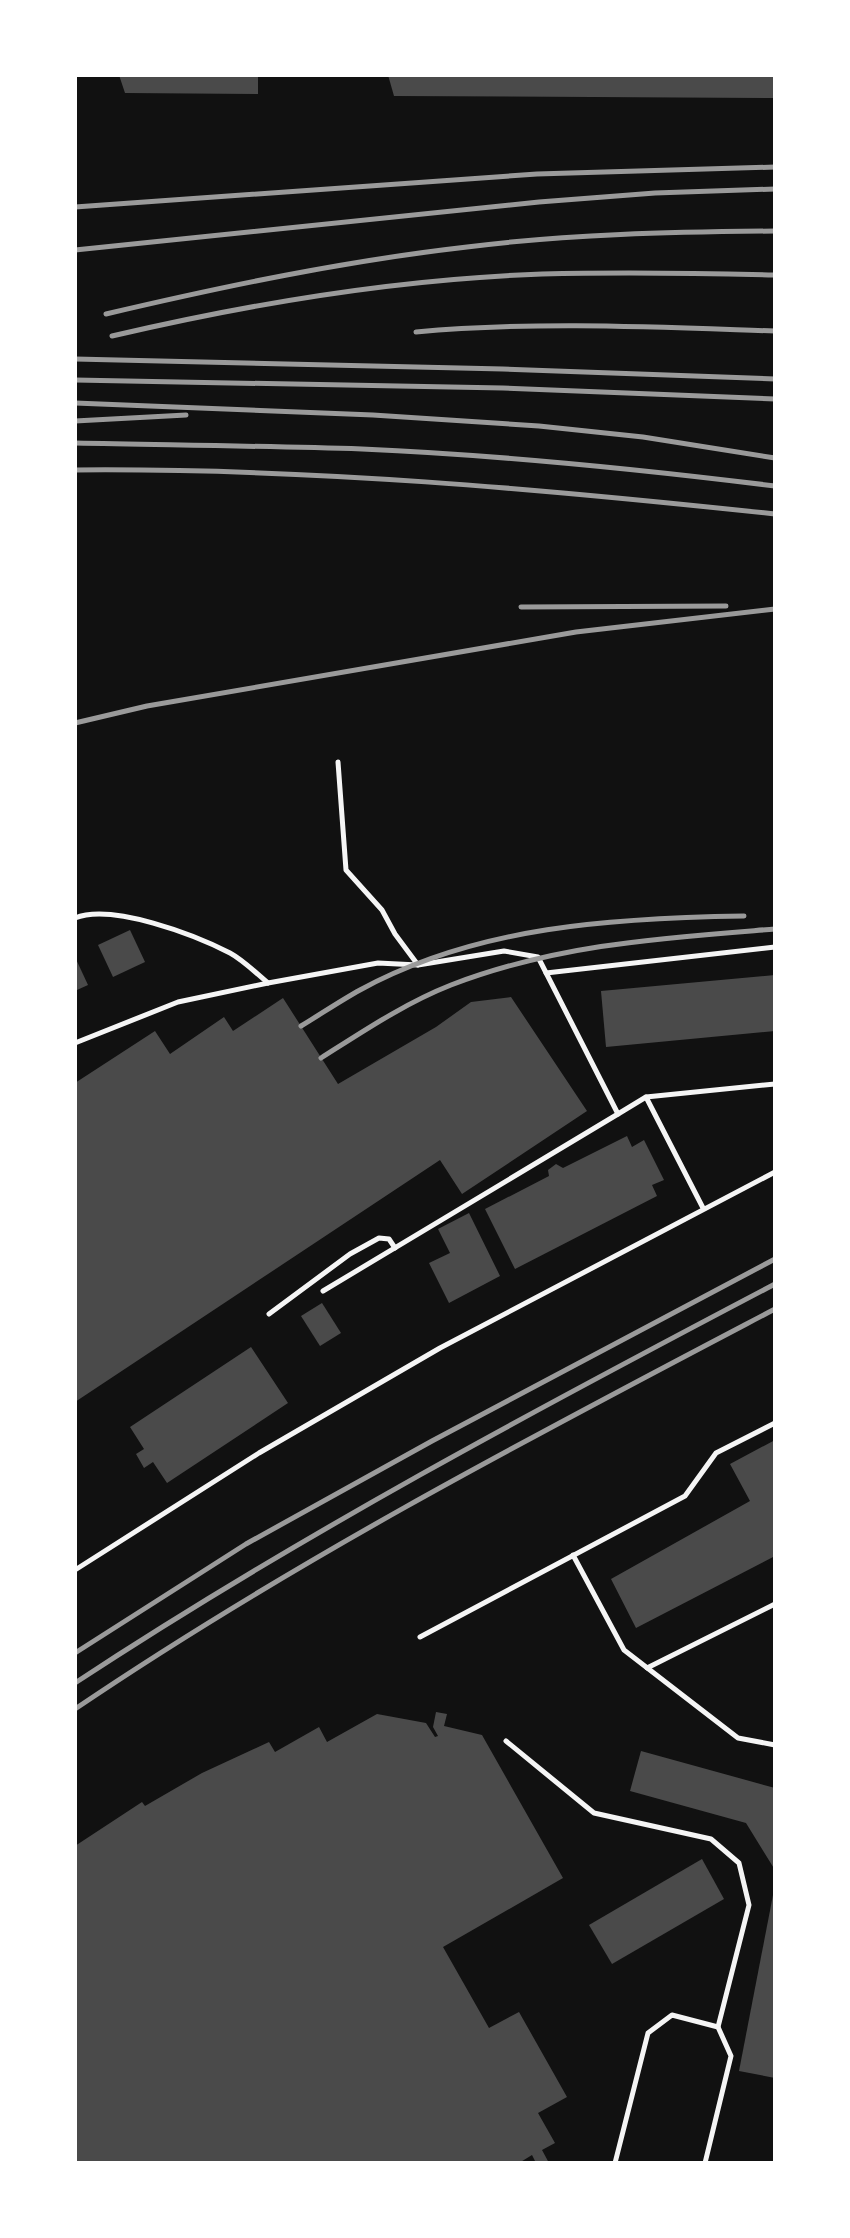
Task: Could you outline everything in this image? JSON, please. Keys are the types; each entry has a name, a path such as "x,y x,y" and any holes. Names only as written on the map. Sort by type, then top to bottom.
{"lane":[{"path":"338,762 346,870 382,910 395,934 418,965"},
{"path":"75,918 85,914 135,918 188,935 232,954 268,983"},
{"path":"546,973 775,947"},
{"path":"75,1043 178,1002 378,963 418,965 504,951 538,957 618,1114"},
{"path":"323,1291 646,1097 775,1084"},
{"path":"646,1097 703,1208"},
{"path":"75,1570 259,1453 440,1348 775,1172"},
{"path":"270,1314 350,1254 379,1238 389,1239 395,1248"},
{"path":"420,1637 685,1496 716,1453 775,1423"},
{"path":"573,1555 624,1650 738,1738 775,1745"},
{"path":"647,1668 775,1604"},
{"path":"506,1741 594,1813 711,1839 739,1863 749,1905 718,2027 732,2056 705,2163"},
{"path":"615,2163 648,2033 672,2015 718,2027"}],"building":[{"path":"119,75 258,75 258,94 125,93"},
{"path":"388,75 775,75 775,98 394,96"},
{"path":"130,930 145,962 113,977 98,945"},
{"path":"75,957 88,985 77,990 75,986"},
{"path":"775,975 775,1031 606,1047 601,991"},
{"path":"511,997 587,1111 462,1194 440,1160 75,1402 75,1083 155,1031 170,1054 224,1017 233,1031 283,998 338,1084 436,1027 471,1002"},
{"path":"627,1136 632,1147 644,1140 664,1180 652,1185 657,1196 515,1269 485,1209 549,1176 548,1170 556,1164 563,1168"},
{"path":"469,1213 500,1276 449,1303 429,1263 450,1253 438,1229"},
{"path":"322,1303 341,1333 320,1346 301,1316"},
{"path":"251,1347 288,1403 167,1483 153,1462 144,1468 136,1454 144,1449 130,1427"},
{"path":"775,1440 775,1556 636,1628 611,1579 750,1501 730,1464"},
{"path":"436,1712 447,1714 444,1726 482,1735 563,1878 443,1947 489,2028 519,2012 567,2097 538,2113 555,2143 542,2150 549,2163 536,2163 532,2155 519,2163 75,2163 75,1846 142,1802 145,1806 202,1773 269,1742 275,1752 319,1727 327,1742 377,1714 426,1723 435,1737 438,1736 433,1727"},
{"path":"641,1751 775,1788 775,1870 746,1823 630,1791"},
{"path":"702,1859 724,1899 612,1964 589,1925"},
{"path":"775,1895 775,2078 739,2071"}],"railway":[{"path":"75,207 537,174 775,167"},
{"path":"75,250 539,202 655,193 775,189"},
{"path":"106,314 285,275 467,247 582,236 775,231"},
{"path":"112,336 272,303 433,281 571,273 775,275"},
{"path":"416,332 551,326 775,331"},
{"path":"75,359 503,369 775,379"},
{"path":"75,380 503,388 775,399"},
{"path":"75,403 373,415 539,426 643,437 775,458"},
{"path":"75,421 186,415"},
{"path":"75,443 326,448 465,455 569,463 775,486"},
{"path":"75,470 338,476 600,496 775,514"},
{"path":"521,607 726,606"},
{"path":"75,723 147,706 576,632 775,609"},
{"path":"301,1026 360,990 405,969 451,952 499,939 596,923 744,916"},
{"path":"321,1058 417,1000 491,971 531,960 611,945 775,929"},
{"path":"75,1653 246,1544 432,1441 775,1259"},
{"path":"75,1683 246,1576 420,1475 775,1284"},
{"path":"75,1709 245,1600 419,1499 775,1309"}]}
